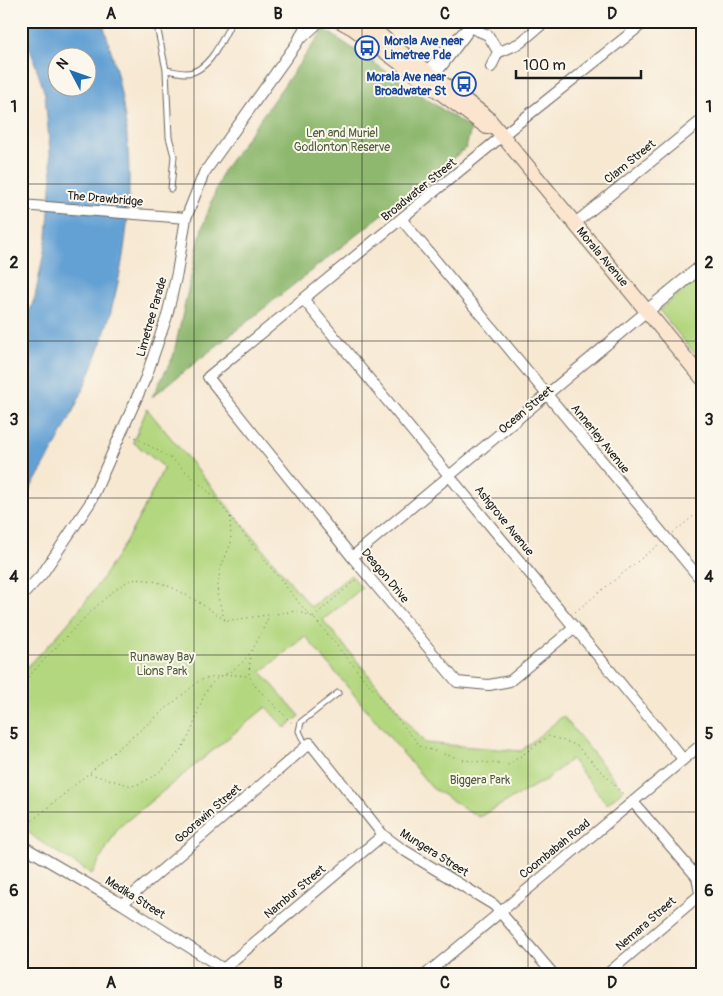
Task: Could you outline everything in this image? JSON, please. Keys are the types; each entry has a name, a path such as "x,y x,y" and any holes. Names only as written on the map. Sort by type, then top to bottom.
{"main road":[{"name":"Morala Avenue","path":"340,21 354,28 482,112 702,378"},
{"name":"Morala Avenue","path":"365,21 428,77"}],"street":[{"name":"Limetree Parade","path":"21,597 43,573 90,503 146,376 167,316 186,218 204,173 297,43 308,21"},
{"name":"Limetree Parade","path":"297,43 320,21"},
{"path":"499,50 502,51 520,43 546,21"},
{"name":"Broadwater Street","path":"208,377 646,21"},
{"path":"428,77 467,24 488,35 499,50"},
{"path":"491,67 499,50"},
{"name":"Clam Street","path":"574,224 702,120"},
{"name":"The Drawbridge","path":"21,205 186,218"},
{"name":"Annerley Avenue","path":"402,220 702,582"},
{"name":"Ocean Street","path":"352,556 546,393 702,266"},
{"name":"Ashgrove Avenue","path":"304,300 450,474 683,759"},
{"name":"Deagon Drive","path":"208,377 365,572 457,682 489,685 510,681 575,627"},
{"name":"Mungera Street","path":"308,744 383,835 402,849 494,905 554,975"},
{"name":"Goorawin Street","path":"122,904 308,744"},
{"name":"Coombabah Road","path":"424,975 702,744"},
{"path":"632,802 697,876 701,893"},
{"name":"Nambur Street","path":"223,968 383,835"},
{"name":"Medika Street","path":"21,846 122,904 233,975"},
{"name":"Nemara Street","path":"606,975 701,893"}],"lane":[{"path":"156,21 166,70 170,138 174,156 171,189"},
{"path":"166,70 187,74 199,70 211,57 232,21"},
{"path":"308,744 300,728 301,722 338,693"}],"path":[{"path":"131,435 172,459 209,492 309,616"},
{"path":"575,612 702,509"},
{"path":"226,621 217,594 220,570 231,543 230,516"},
{"path":"313,617 365,572"},
{"path":"21,684 106,597 125,582 146,581 178,590 226,621 296,611 313,617 420,747 464,760 508,765 549,736 576,745 632,802"},
{"path":"270,615 250,656 249,676 256,687 300,728"},
{"path":"89,773 132,786 147,780 178,753 193,727 204,694 224,675 250,656"},
{"path":"21,830 199,681 209,677 224,675 249,676"}],"green space":[{"name":"Len and Muriel Godlonton Reserve","path":"324,29 471,129 466,148 152,397 173,357 202,228 223,171"},
{"path":"702,275 702,363 659,310"},
{"name":"Runaway Bay Lions Park","path":"147,409 311,607 351,575 362,588 323,620 425,743 521,751 563,716 623,790 607,804 571,759 547,779 479,817 432,788 305,636 261,672 300,716 285,728 266,707 118,828 92,874 38,840 21,826 21,672 65,627 103,577 136,524 164,467 133,442"}],"water":[{"path":"21,21 102,21 119,86 128,149 128,210 120,271 105,330 83,389 55,446 21,503 21,333 35,297 47,236 52,176 45,94"}],"place":[{"name":"Morala Ave near Limetree Pde","path":"367,48"},
{"name":"Morala Ave near Broadwater St","path":"464,84"}],"park label":[{"name":"Biggera Park","path":"480,780"}]}
